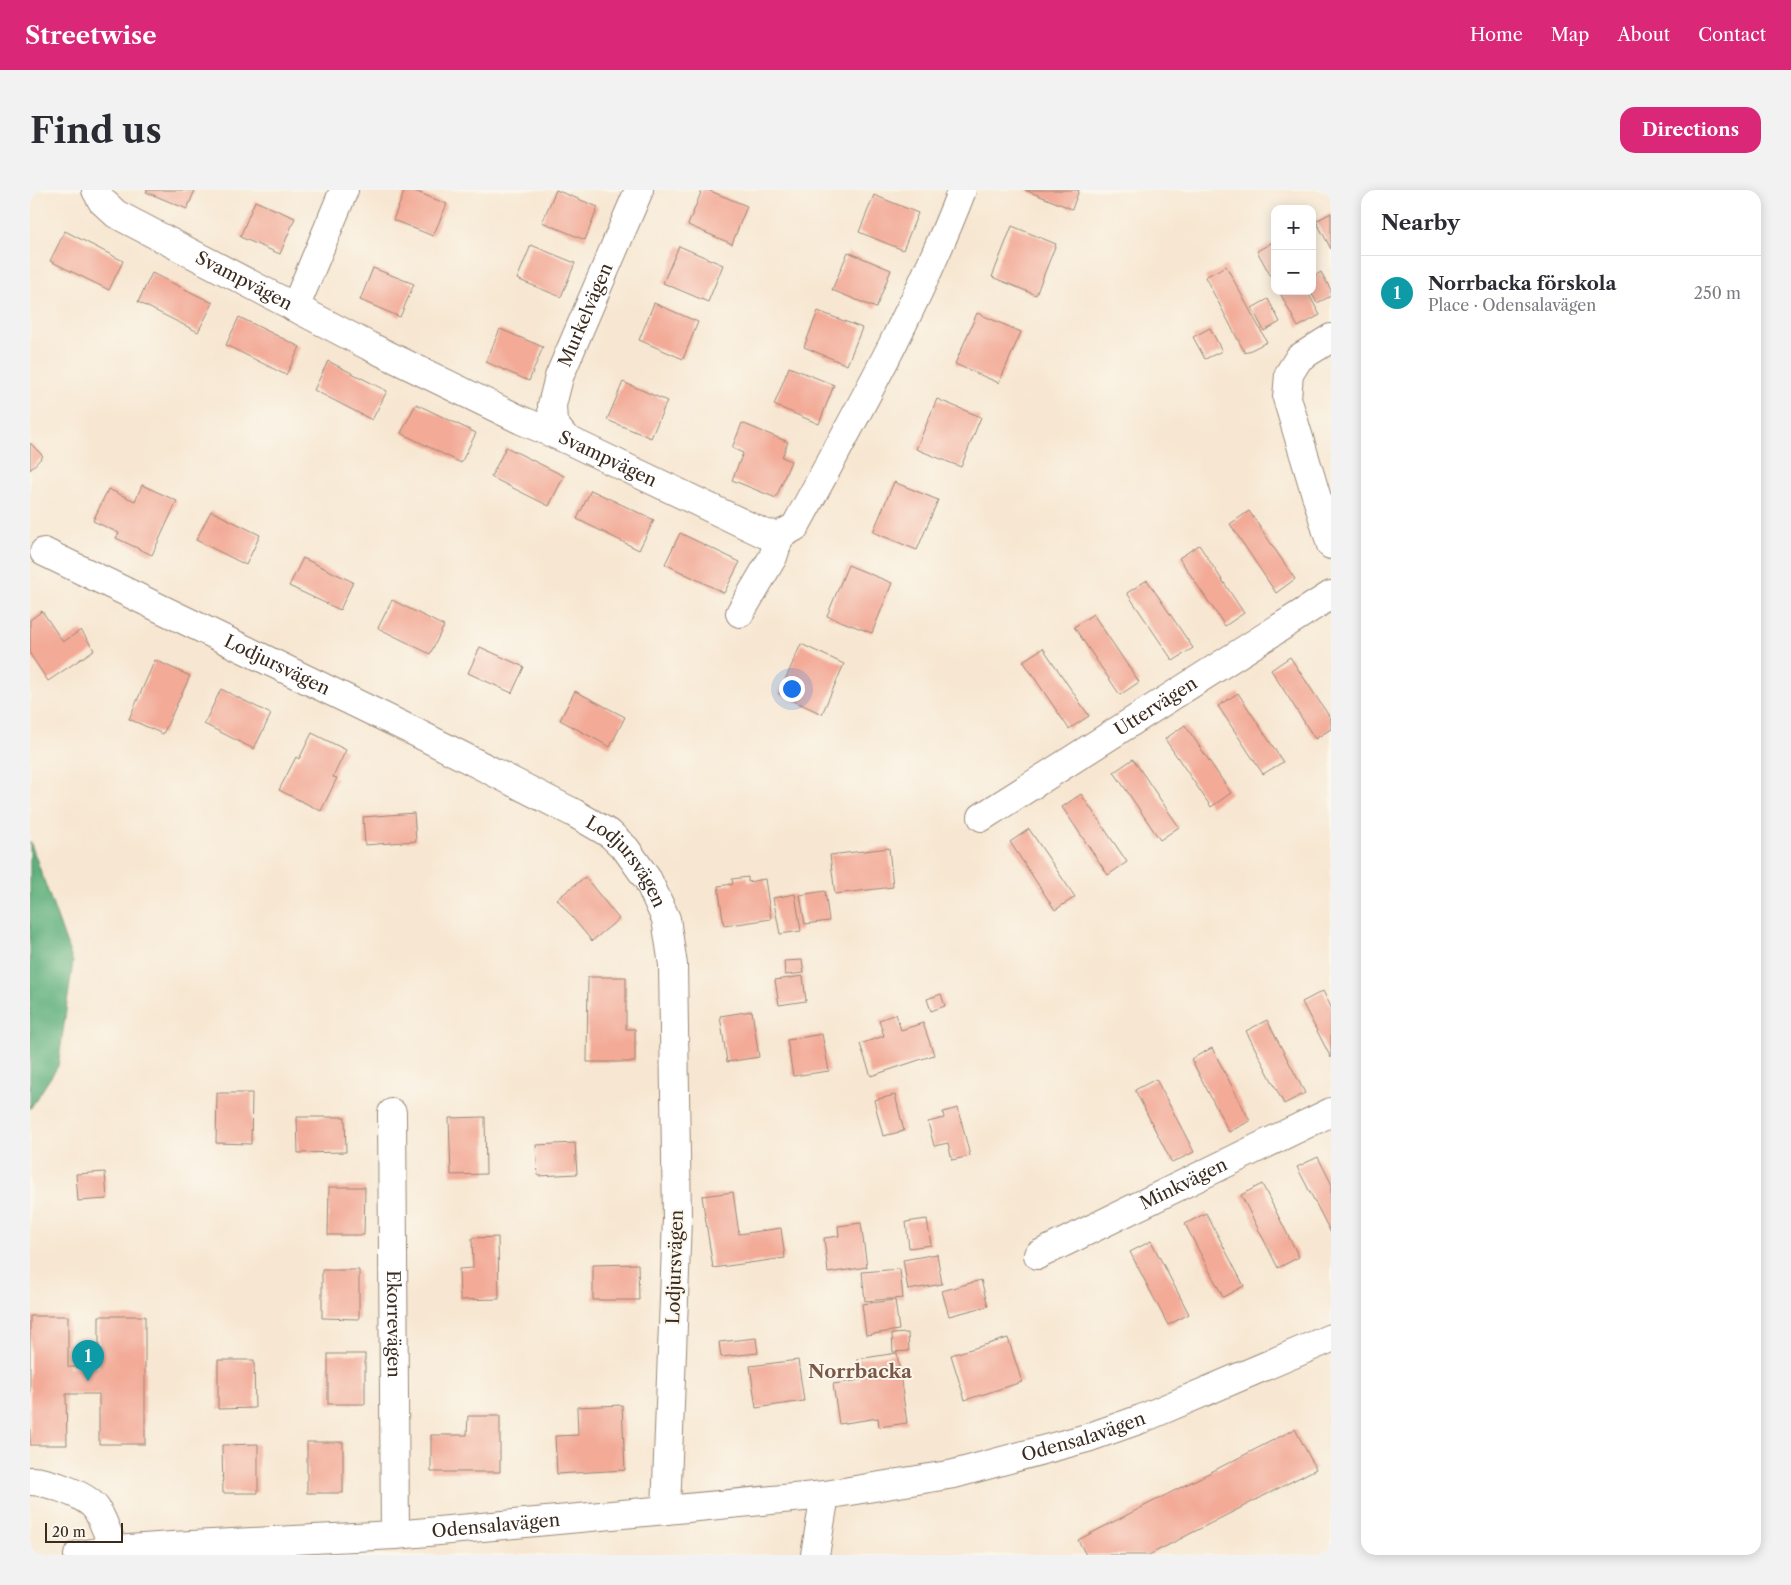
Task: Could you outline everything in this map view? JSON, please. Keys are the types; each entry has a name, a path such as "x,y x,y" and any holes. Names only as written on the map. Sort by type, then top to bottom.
{"street":[{"name":"Svampvägen","path":"96,190 102,201 116,214 387,355 765,534 780,535"},
{"path":"295,308 344,190"},
{"name":"Murkelvägen","path":"566,439 553,423 552,405 559,376 639,190"},
{"path":"740,613 773,557 780,535 795,526 866,397 942,242 962,190"},
{"path":"1331,338 1299,358 1289,374 1287,398 1331,545"},
{"name":"Lodjursvägen","path":"44,552 417,733 574,813 610,834 626,849 648,880 666,919 673,965 677,1219 666,1510"},
{"name":"Uttervägen","path":"982,817 1331,595"},
{"name":"Minkvägen","path":"1038,1255 1331,1112"},
{"name":"Ekorrevägen","path":"392,1113 395,1535"},
{"name":"Odensalavägen","path":"78,1555 114,1550 395,1535 666,1510 824,1495 954,1474 1087,1438 1150,1415 1331,1338"},
{"path":"30,1481 41,1481 78,1495 96,1508 114,1550"},
{"path":"815,1555 824,1495"}],"green space":[{"path":"30,841 73,962 58,1066 30,1109"}],"building":[{"path":"147,190 195,190 187,209 146,192"},
{"path":"405,190 412,190 447,204 433,236 393,220"},
{"path":"556,190 598,207 585,240 542,222"},
{"path":"702,190 708,190 747,206 732,244 688,225"},
{"path":"1025,190 1079,190 1072,209"},
{"path":"874,195 918,213 903,250 859,232"},
{"path":"255,201 295,218 280,254 240,237"},
{"path":"1331,213 1331,249 1316,221"},
{"path":"1012,226 1056,244 1036,295 992,277"},
{"path":"65,231 123,261 109,290 50,261"},
{"path":"1271,243 1271,277 1257,251"},
{"path":"531,245 575,263 561,297 517,279"},
{"path":"679,246 723,265 708,302 663,283"},
{"path":"848,252 891,270 876,308 832,290"},
{"path":"1226,266 1267,342 1245,353 1205,277"},
{"path":"373,268 414,284 400,317 360,300"},
{"path":"1321,272 1331,290 1331,296 1317,303 1312,295 1316,295 1316,275"},
{"path":"152,273 213,303 198,332 138,302"},
{"path":"1281,295 1309,295 1320,315 1298,327"},
{"path":"1268,299 1280,322 1264,331 1252,308"},
{"path":"654,303 698,322 683,359 639,340"},
{"path":"818,311 862,328 847,365 804,347"},
{"path":"977,313 1021,332 999,383 955,364"},
{"path":"239,317 300,347 286,375 226,345"},
{"path":"1210,328 1222,351 1205,359 1193,337"},
{"path":"500,329 543,347 529,381 486,362"},
{"path":"328,361 387,391 372,420 314,390"},
{"path":"789,367 834,385 819,424 774,405"},
{"path":"623,382 667,401 651,438 607,420"},
{"path":"937,399 981,417 961,467 916,449"},
{"path":"416,404 476,433 461,463 401,433"},
{"path":"742,423 788,442 782,457 791,461 776,498 732,480 743,453 732,448"},
{"path":"30,443 43,456 30,470"},
{"path":"506,447 564,476 549,506 491,477"},
{"path":"894,482 938,500 917,550 873,532"},
{"path":"142,485 177,501 152,555 116,538 119,533 93,521 108,489 135,501"},
{"path":"591,490 654,520 639,550 577,519"},
{"path":"211,511 260,535 246,565 196,540"},
{"path":"1249,511 1295,579 1276,593 1230,524"},
{"path":"680,533 740,562 724,593 665,564"},
{"path":"1199,545 1244,613 1225,626 1179,558"},
{"path":"303,558 353,582 340,610 289,586"},
{"path":"848,565 892,583 872,633 827,616"},
{"path":"1147,580 1193,648 1173,661 1127,593"},
{"path":"392,600 444,626 430,654 378,628"},
{"path":"42,611 63,642 81,630 94,650 48,681 30,654 30,620"},
{"path":"1093,614 1139,682 1120,695 1074,627"},
{"path":"801,644 844,664 822,714 779,694"},
{"path":"480,647 524,667 512,693 468,673"},
{"path":"1043,648 1089,716 1069,729 1023,661"},
{"path":"1290,657 1331,719 1331,729 1315,739 1271,670"},
{"path":"155,660 190,676 163,734 129,719"},
{"path":"221,689 271,714 254,749 204,724"},
{"path":"575,691 625,717 610,747 560,720"},
{"path":"1238,693 1283,762 1263,774 1218,706"},
{"path":"1185,725 1231,793 1211,807 1165,739"},
{"path":"312,733 346,750 333,777 337,778 321,811 279,790 296,757 299,759"},
{"path":"1133,759 1179,827 1160,840 1114,772"},
{"path":"1081,794 1127,862 1108,875 1062,807"},
{"path":"414,813 416,841 365,845 363,817"},
{"path":"1029,829 1075,897 1055,910 1010,842"},
{"path":"889,848 893,887 835,894 830,855"},
{"path":"585,877 619,919 592,941 557,899"},
{"path":"748,877 748,882 765,879 771,919 724,926 718,886 733,884 732,879"},
{"path":"825,891 829,921 805,924 800,895"},
{"path":"795,894 801,931 780,934 773,898"},
{"path":"802,960 804,973 785,975 784,961"},
{"path":"803,976 806,1001 779,1005 775,980"},
{"path":"588,977 626,977 626,1029 635,1029 635,1062 587,1062"},
{"path":"1323,991 1331,1007 1331,1058 1302,1002"},
{"path":"941,994 945,1006 931,1011 927,999"},
{"path":"752,1011 759,1057 727,1062 720,1016"},
{"path":"896,1014 901,1030 923,1023 934,1055 871,1076 860,1044 884,1036 879,1020"},
{"path":"1267,1020 1305,1093 1284,1104 1246,1031"},
{"path":"822,1034 829,1071 793,1076 787,1040"},
{"path":"1212,1048 1250,1121 1229,1132 1191,1059"},
{"path":"1156,1079 1194,1152 1172,1163 1135,1090"},
{"path":"217,1093 252,1093 251,1144 216,1143"},
{"path":"895,1095 904,1131 883,1136 874,1100"},
{"path":"958,1108 970,1156 952,1160 948,1143 934,1146 928,1122 944,1118 943,1112"},
{"path":"297,1117 345,1117 346,1152 298,1153"},
{"path":"485,1117 486,1174 451,1175 449,1118"},
{"path":"575,1143 577,1174 538,1176 536,1145"},
{"path":"1318,1157 1331,1183 1331,1233 1297,1167"},
{"path":"105,1172 107,1199 78,1201 76,1174"},
{"path":"1262,1184 1299,1257 1278,1268 1241,1195"},
{"path":"329,1187 365,1187 364,1235 328,1235"},
{"path":"733,1192 739,1234 781,1228 785,1258 713,1268 702,1196"},
{"path":"1206,1213 1244,1286 1223,1297 1185,1224"},
{"path":"927,1219 931,1245 909,1248 906,1222"},
{"path":"861,1223 867,1267 828,1273 824,1238 839,1236 838,1226"},
{"path":"498,1237 499,1299 460,1300 459,1269 473,1268 472,1238"},
{"path":"1151,1241 1189,1314 1168,1325 1130,1252"},
{"path":"937,1254 942,1284 908,1290 903,1260"},
{"path":"638,1264 639,1300 593,1300 593,1265"},
{"path":"900,1269 903,1298 865,1301 862,1272"},
{"path":"322,1270 359,1270 359,1319 322,1318"},
{"path":"981,1280 988,1306 949,1316 942,1291"},
{"path":"895,1300 899,1330 866,1335 862,1304"},
{"path":"30,1316 68,1316 68,1367 99,1367 99,1316 145,1316 145,1444 99,1444 99,1394 66,1394 67,1445 30,1445"},
{"path":"908,1333 909,1351 893,1352 892,1334"},
{"path":"756,1338 758,1353 721,1357 719,1342"},
{"path":"1008,1338 1022,1382 965,1400 951,1355"},
{"path":"897,1353 907,1423 879,1427 878,1418 839,1424 833,1384 861,1380 858,1359"},
{"path":"328,1354 365,1354 365,1404 328,1404"},
{"path":"218,1360 254,1360 255,1408 218,1409"},
{"path":"798,1360 804,1401 756,1408 750,1366"},
{"path":"622,1405 625,1470 557,1474 555,1436 578,1435 577,1407"},
{"path":"468,1416 500,1416 500,1472 431,1472 431,1435 467,1435"},
{"path":"1295,1429 1316,1469 1149,1555 1086,1555 1078,1540"},
{"path":"307,1442 343,1442 343,1493 307,1493"},
{"path":"258,1444 258,1493 223,1493 222,1445"}],"place":[{"name":"Norrbacka förskola","path":"88,1381"}],"district":[{"name":"Norrbacka","path":"860,1371"}]}
